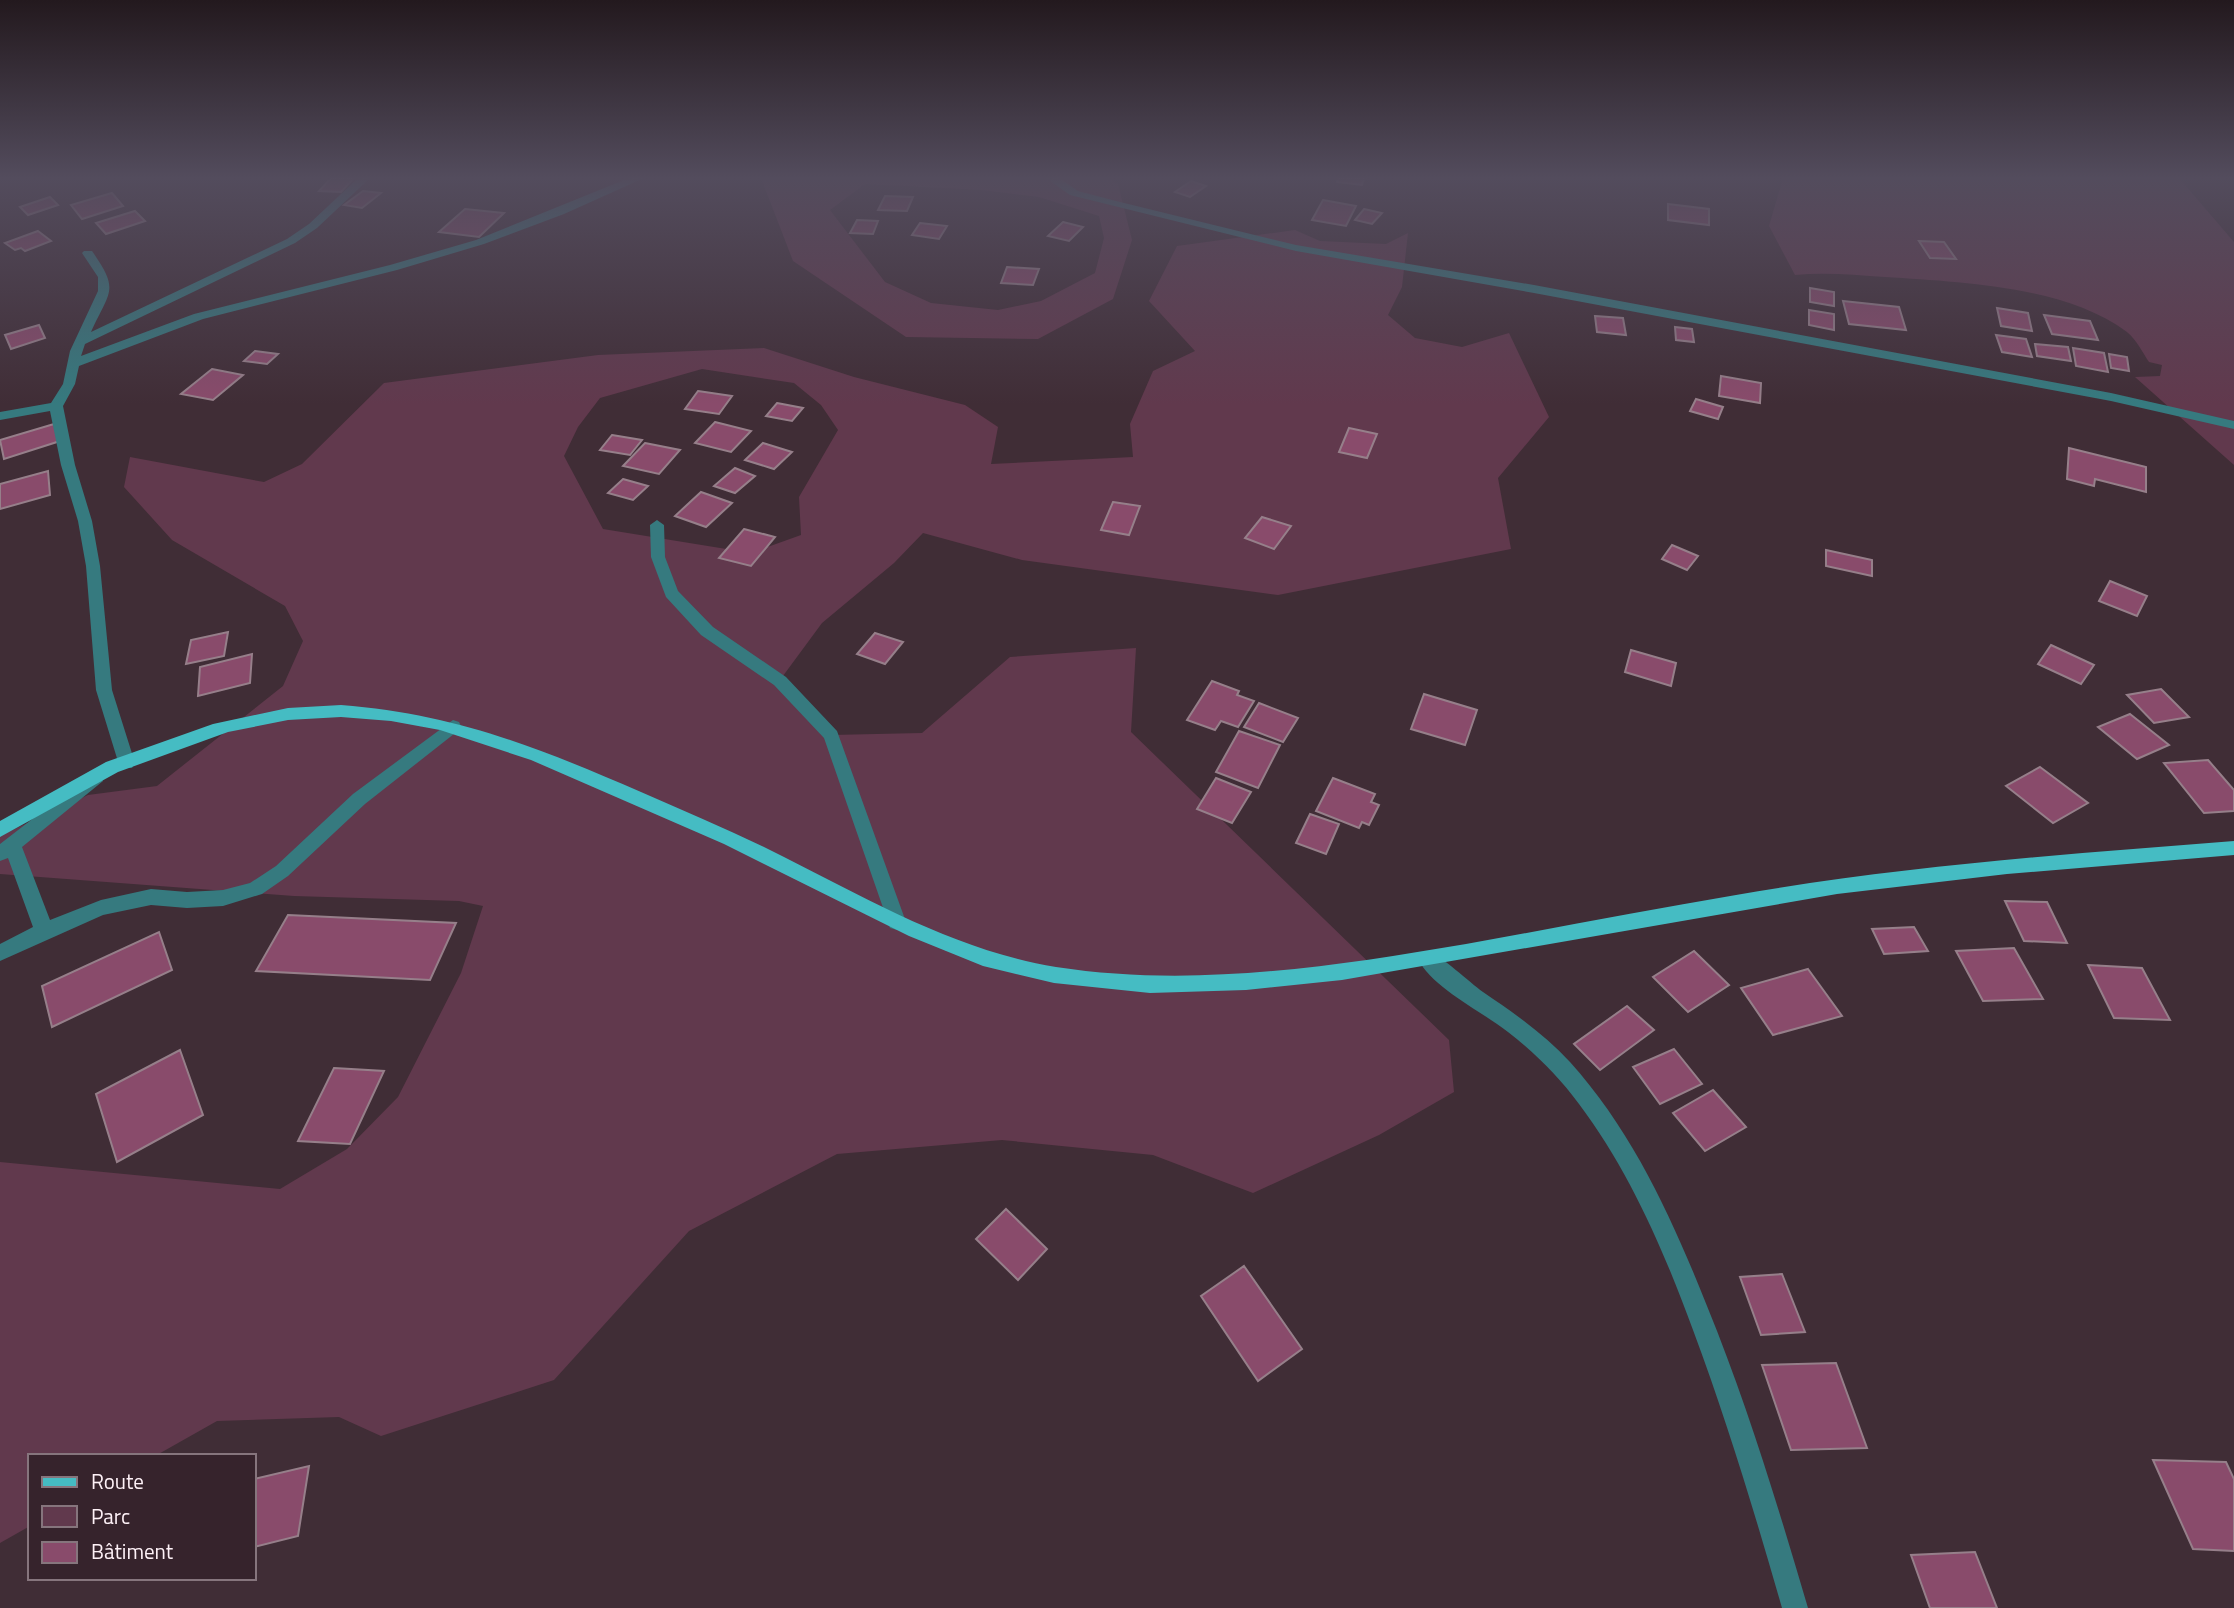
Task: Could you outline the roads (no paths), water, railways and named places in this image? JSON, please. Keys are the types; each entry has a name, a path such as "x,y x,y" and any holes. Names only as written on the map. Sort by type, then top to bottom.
{"main road":[{"path":"4,843 119,765 229,725 285,714 393,713 453,726 528,750 764,855 897,922 976,955 1052,975 1148,984 1259,983 1427,958 1808,891 2056,863 2234,848"}],"street":[{"path":"88,253 104,277 104,291 80,342 69,384 56,406 68,465 85,521 93,566 104,690 119,765"},
{"path":"80,342 266,253"},
{"path":"73,364 167,327 233,306 443,253"},
{"path":"1325,253 1547,291 2098,394 2234,425"},
{"path":"0,416 56,406"},
{"path":"657,525 658,557 671,593 707,631 780,681 831,735 897,922"},
{"path":"0,953 44,931 101,908 151,897 187,900 223,898 255,890 282,871 359,799 453,726"},
{"path":"4,843 44,931"},
{"path":"1427,958 1446,978 1519,1028 1562,1068 1597,1112 1641,1181 1680,1267 1727,1386 1795,1608"}]}
